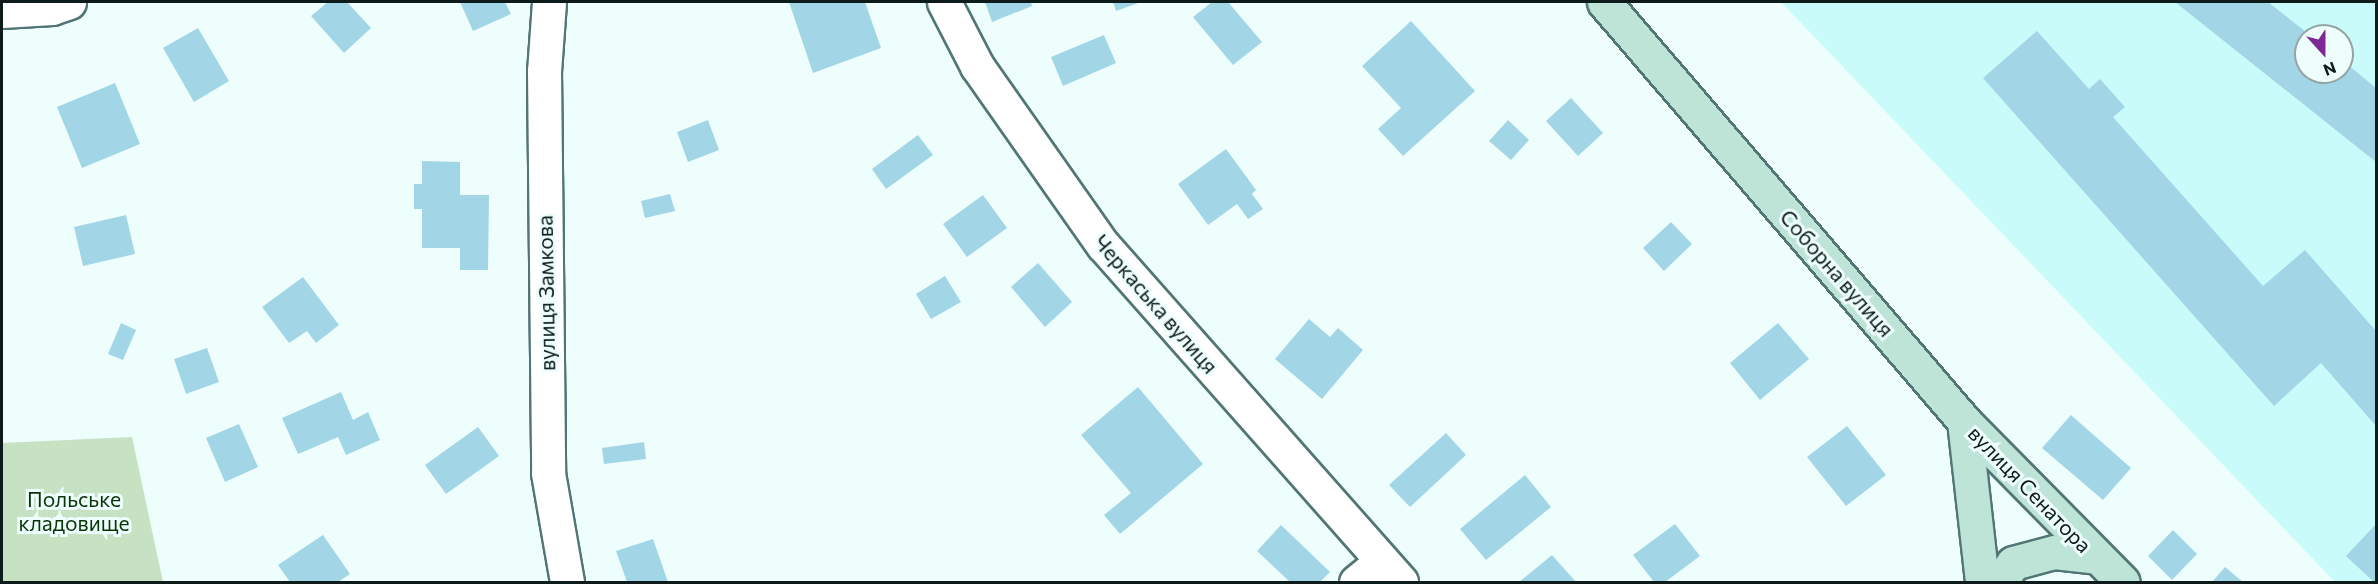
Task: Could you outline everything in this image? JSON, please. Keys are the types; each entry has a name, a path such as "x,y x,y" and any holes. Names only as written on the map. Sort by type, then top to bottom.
{"main road":[{"name":"Соборна вулиця","path":"1604,2 1964,422"},
{"name":"вулиця Сенатора","path":"1964,422 2123,582"},
{"path":"1964,422 1982,582"},
{"path":"2001,582 2013,563 2054,552 2097,557"}],"street":[{"path":"2,11 52,8 69,2"},
{"name":"вулиця Замкова","path":"549,2 543,71 548,473 567,582"},
{"name":"Черкаська вулиця","path":"944,2 977,66 1103,245 1391,572"},
{"path":"1356,582 1391,572"}],"shaded area":[{"path":"1781,2 2376,2 2376,582 2335,582"}],"green space":[{"name":"Польське кладовище","path":"132,437 163,582 2,582 2,443"}],"building":[{"path":"328,2 347,2 371,28 344,53 311,16"},
{"path":"460,2 505,2 511,14 473,31"},
{"path":"789,2 865,2 881,48 813,73"},
{"path":"985,2 1031,2 1032,6 992,22"},
{"path":"1113,2 1141,2 1116,11"},
{"path":"1212,2 1228,2 1262,42 1233,65 1193,17"},
{"path":"2175,2 2268,2 2296,24 2294,24 2294,84 2354,84 2354,70 2376,88 2376,162"},
{"path":"1411,21 1475,91 1403,156 1378,129 1401,108 1362,66"},
{"path":"198,28 229,81 194,102 163,48"},
{"path":"2037,31 2089,89 2100,79 2125,107 2113,117 2263,286 2305,250 2376,331 2376,426 2321,363 2274,406 1983,78"},
{"path":"1104,35 1116,63 1063,86 1051,57"},
{"path":"115,83 140,144 82,168 57,107"},
{"path":"1571,98 1603,133 1578,156 1546,121"},
{"path":"708,120 719,150 688,162 677,132"},
{"path":"1508,120 1529,140 1511,160 1489,141"},
{"path":"918,135 933,155 886,189 872,169"},
{"path":"1226,149 1256,190 1252,194 1263,209 1248,219 1237,204 1208,225 1178,184"},
{"path":"422,161 460,162 460,195 489,195 488,270 460,270 460,248 422,248 422,209 414,209 414,184 422,184"},
{"path":"670,194 675,211 645,218 641,201"},
{"path":"983,195 1007,228 967,257 943,224"},
{"path":"126,215 135,254 83,266 74,227"},
{"path":"1671,222 1692,244 1664,271 1643,248"},
{"path":"1038,263 1072,302 1045,327 1011,287"},
{"path":"945,276 961,302 931,319 916,294"},
{"path":"303,277 339,325 316,343 307,331 289,343 262,307"},
{"path":"1309,319 1330,337 1338,328 1363,350 1322,399 1275,359"},
{"path":"121,323 136,330 123,360 108,354"},
{"path":"1778,323 1809,359 1760,400 1730,363"},
{"path":"207,348 219,382 186,394 174,359"},
{"path":"1138,387 1203,464 1120,534 1104,515 1131,493 1081,435"},
{"path":"341,392 353,420 368,412 380,440 346,455 338,437 298,454 282,418"},
{"path":"2071,415 2131,468 2103,500 2042,448"},
{"path":"239,424 258,467 225,482 206,438"},
{"path":"1847,426 1886,475 1846,506 1807,457"},
{"path":"478,427 499,456 446,494 425,465"},
{"path":"1446,433 1466,455 1410,507 1389,485"},
{"path":"644,442 646,459 604,464 602,448"},
{"path":"1525,475 1551,507 1486,560 1460,529"},
{"path":"1675,524 1700,556 1665,582 1654,582 1633,555"},
{"path":"2376,524 2376,582 2374,582 2346,556"},
{"path":"1281,525 1330,572 1320,582 1290,582 1257,551"},
{"path":"2173,530 2197,554 2172,580 2148,556"},
{"path":"323,535 350,574 338,582 290,582 278,565"},
{"path":"653,539 668,582 627,582 616,551"},
{"path":"1552,555 1576,582 1519,582"},
{"path":"2225,567 2243,582 2212,582"}]}
